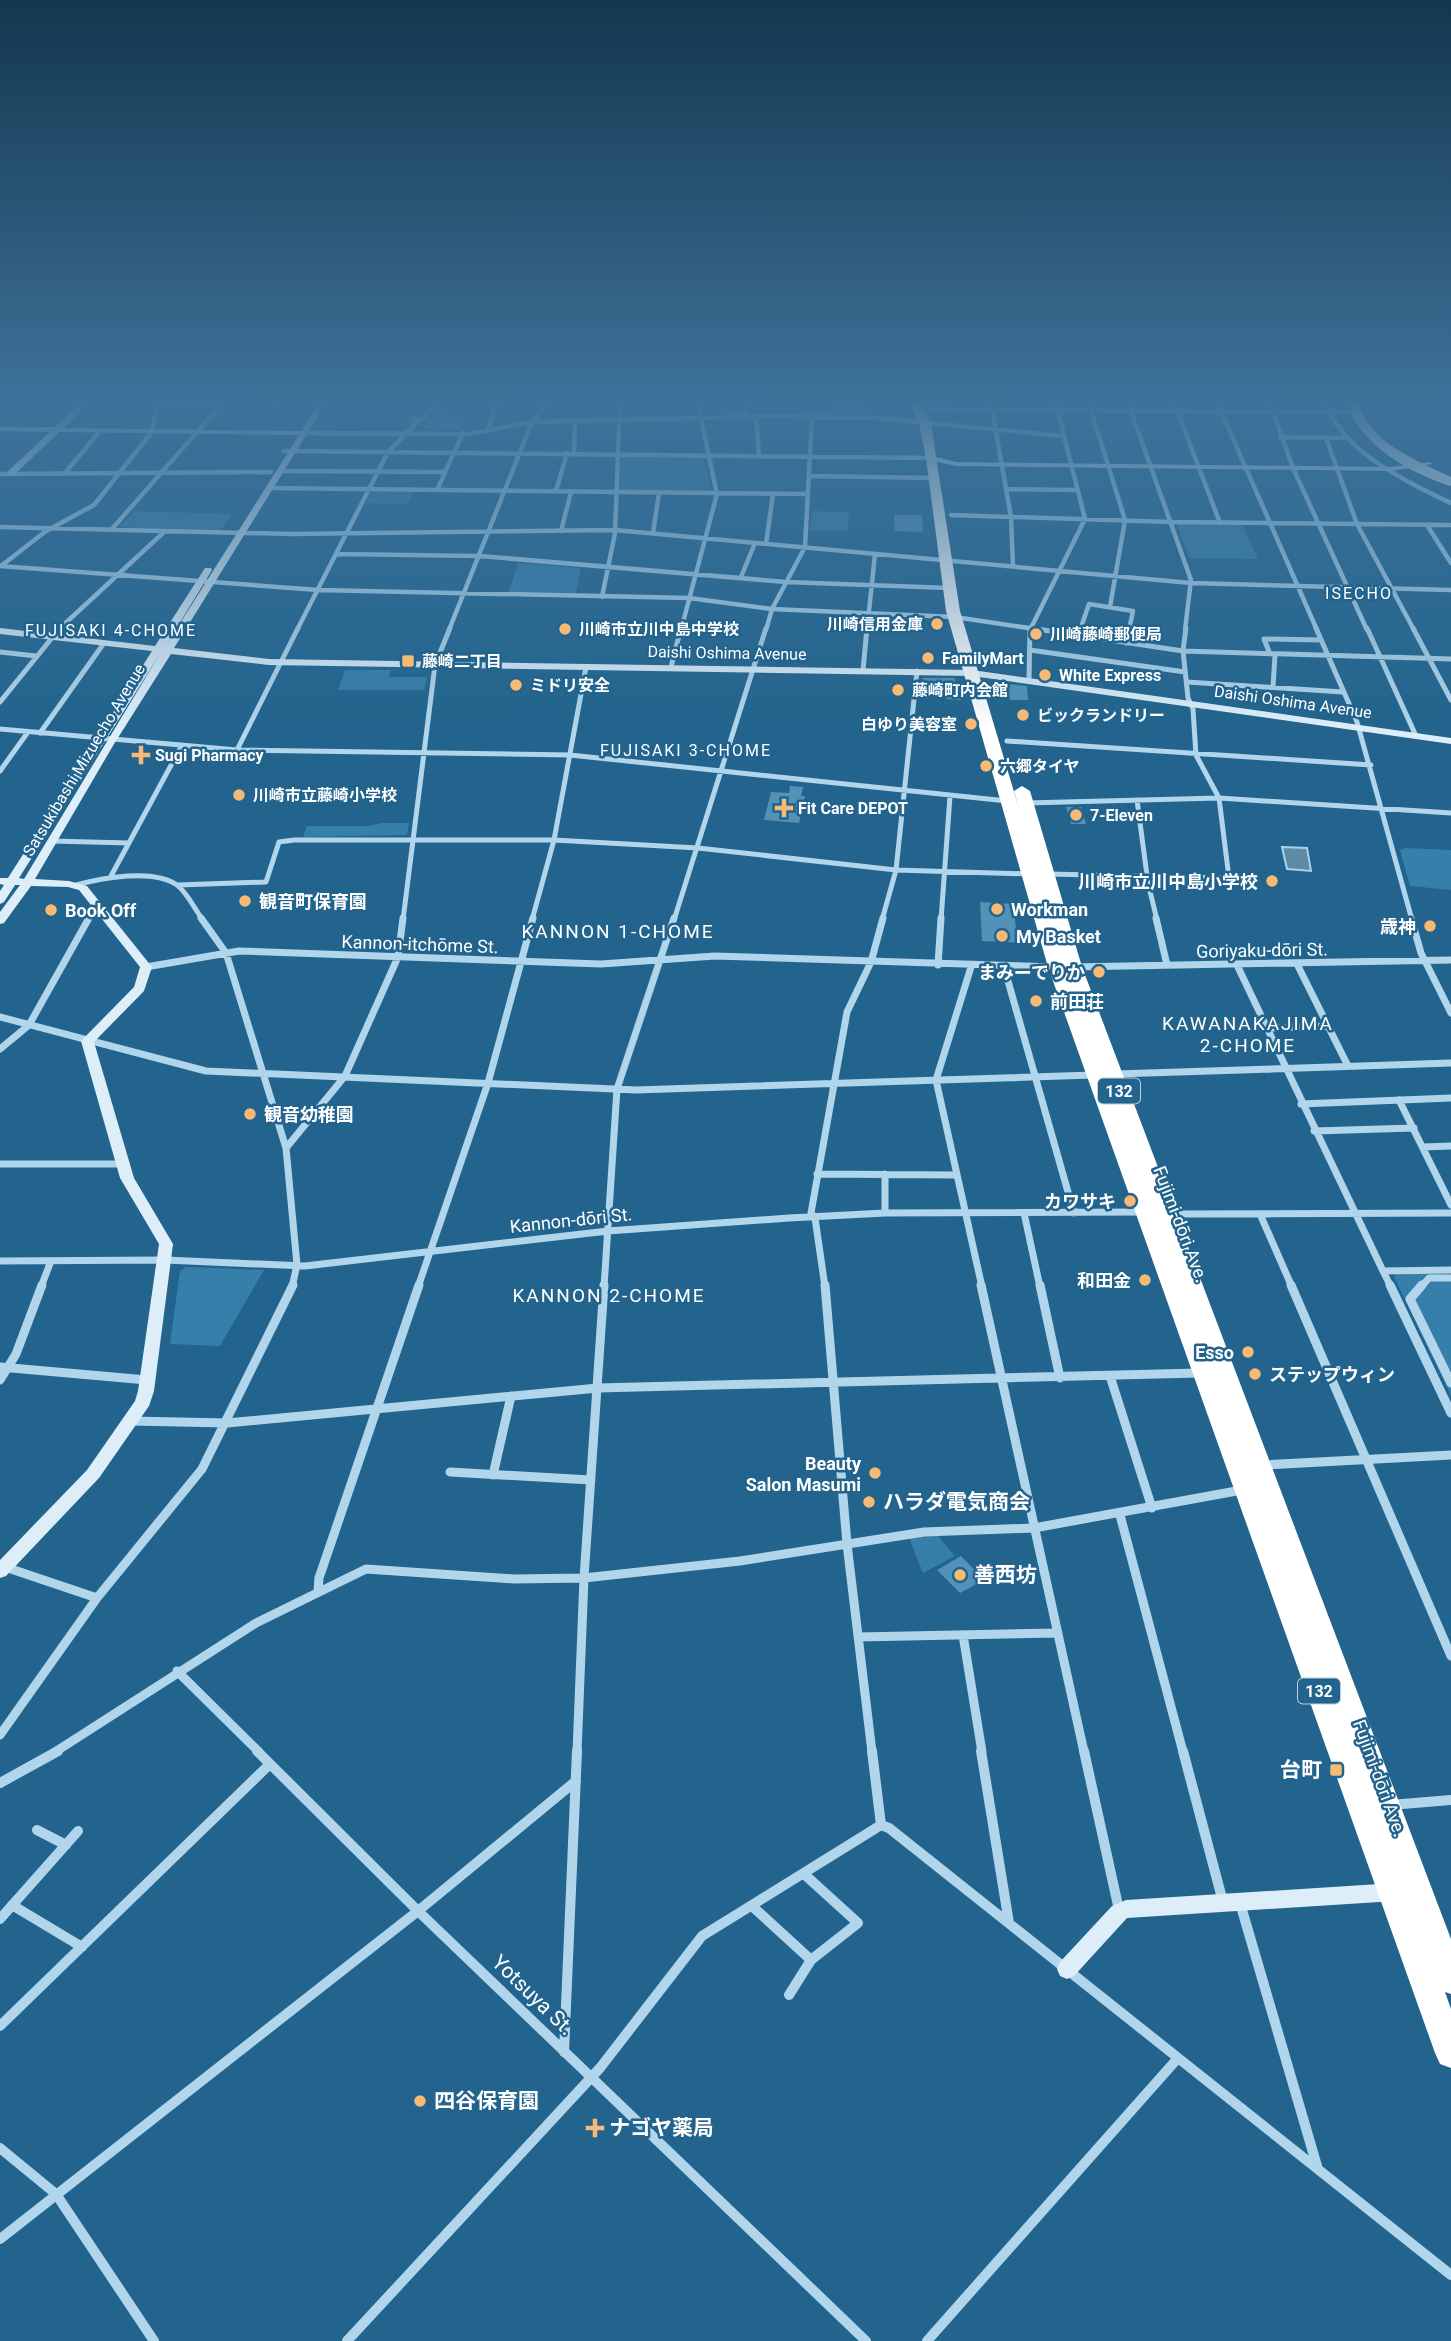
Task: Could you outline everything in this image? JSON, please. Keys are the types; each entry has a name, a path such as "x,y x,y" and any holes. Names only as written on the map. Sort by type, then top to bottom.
{"highway":[{"name":"Fujimi-dōri Ave.","path":"941,509 961,617"},
{"name":"Fujimi-dōri Ave.","path":"950,509 952,561 949,587 961,617 1019,802 1065,967 1157,1213 1259,1465 1386,1805 1404,1892 1451,2053"},
{"name":"Fujimi-dōri Ave.","path":"978,673 1007,741 1019,802"},
{"name":"Fujimi-dōri Ave.","path":"1157,1213 1246,1490 1404,1892 1451,1980"}],"street":[{"path":"1,566 52,528 86,509"},
{"path":"112,529 130,509"},
{"name":"Satsukibashi Mizuecho Avenue","path":"0,900 6,881 170,650 252,509"},
{"name":"Satsukibashi Mizuecho Avenue","path":"0,920 28,882 158,649 200,582 255,509"},
{"path":"237,750 358,509"},
{"path":"286,1148 345,1076 398,957 435,665 499,509"},
{"path":"561,531 567,509"},
{"path":"602,597 615,530 616,509"},
{"path":"653,533 657,509"},
{"path":"671,667 712,509"},
{"path":"766,544 771,509"},
{"path":"564,2052 584,1578 617,1090 698,848 772,609 804,547 806,509"},
{"path":"1009,509 1013,566"},
{"path":"1029,680 1030,628 1085,519 1083,509"},
{"path":"1110,607 1125,520 1122,509"},
{"path":"6,881 76,885 111,876 161,878 178,885 265,882 277,845 282,841 412,839 554,840 698,848 896,870 1229,878 1219,798 1196,755 1193,709 1189,703 1186,682 1183,652 1191,583 1166,509"},
{"path":"1215,509 1220,523"},
{"path":"1264,509 1359,730 1371,765 1423,961 1451,1013"},
{"path":"1312,509 1416,736"},
{"path":"1352,509 1390,588 1451,700"},
{"path":"951,515 1220,523 1451,525"},
{"path":"1427,525 1451,563"},
{"path":"0,527 237,534 615,530 1191,583 1451,590"},
{"path":"0,702 50,637 164,531"},
{"path":"741,577 755,543"},
{"path":"335,554 480,556 608,569 696,572 786,582 949,587"},
{"path":"863,670 875,554"},
{"path":"1,566 318,590 689,598 772,609 961,617 1183,652 1451,659"},
{"path":"1078,635 1089,604 1110,607 1133,611 1126,643"},
{"name":"Daishi Oshima Avenue","path":"0,631 283,662 978,673 1359,730 1451,741"},
{"path":"1273,687 1272,654 1264,639 1321,640"},
{"path":"40,733 104,643"},
{"path":"1030,650 1185,672"},
{"path":"0,652 36,656"},
{"path":"318,1591 319,1578 488,1083 554,840 586,667"},
{"path":"881,1825 847,1544 828,1304 815,1218 811,1213 847,1012 871,962 896,870 917,671"},
{"path":"1186,682 1343,692"},
{"path":"0,729 237,750 570,755 1019,802 1219,798 1451,813"},
{"path":"0,771 28,732"},
{"path":"1007,741 1371,765"},
{"path":"111,876 182,745"},
{"path":"938,965 950,796"},
{"path":"1137,800 1147,876 1167,965"},
{"path":"51,841 129,843"},
{"path":"76,885 83,888 146,967 141,988 87,1041"},
{"path":"0,1735 97,1598 202,1469 287,1302 296,1277 286,1148 265,1073 226,953 178,885"},
{"path":"0,1049 29,1025 96,906"},
{"name":"Kannon-itchōme St.","path":"146,967 226,953 601,964 715,956 971,967 1065,967"},
{"name":"Goriyaku-dōri St.","path":"1065,967 1451,960"},
{"path":"1297,964 1348,1066"},
{"path":"1237,965 1301,1104 1451,1413"},
{"path":"971,967 936,1080 1119,1912"},
{"path":"1004,967 1074,1213"},
{"path":"0,1017 206,1071 617,1090 1451,1063"},
{"path":"1267,1028 1328,1026"},
{"path":"87,1041 127,1178 166,1244 147,1380 143,1402 85,1485 1,1568 97,1598"},
{"path":"1301,1104 1451,1098"},
{"path":"1399,1100 1451,1205"},
{"path":"1314,1131 1414,1128"},
{"path":"1423,1147 1451,1146"},
{"path":"0,1164 122,1164"},
{"path":"817,1174 956,1175"},
{"path":"885,1174 885,1213"},
{"name":"Kannon-dōri St.","path":"0,1261 165,1260 297,1265 608,1231 885,1213 1451,1213"},
{"path":"1024,1213 1060,1378"},
{"path":"1259,1214 1451,1656"},
{"path":"0,1380 4,1367 16,1354 51,1261"},
{"path":"1383,1271 1451,1270"},
{"path":"1451,1278 1429,1278 1410,1299 1451,1383"},
{"path":"4,1367 147,1380"},
{"path":"129,1421 227,1423 598,1388 836,1380 1002,1380 1207,1373"},
{"path":"1110,1376 1152,1508"},
{"path":"493,1475 511,1396"},
{"path":"0,1783 39,1763 177,1671 256,1623 366,1569 378,1567 514,1579 584,1578 740,1561 924,1532 1034,1528 1120,1515 1246,1490 1259,1465 1451,1455"},
{"path":"450,1472 591,1480"},
{"path":"1120,1515 1231,1902 1317,2167"},
{"path":"858,1637 1058,1633"},
{"path":"963,1635 1009,1923"},
{"name":"Yotsuya St.","path":"177,1671 418,1911 866,2341"},
{"path":"0,2026 270,1764"},
{"path":"0,2238 418,1911 576,1781"},
{"path":"1386,1805 1451,1800"},
{"path":"881,1825 889,1828 1451,2275"},
{"path":"347,2341 591,2077 702,1936 881,1825"},
{"path":"37,1830 66,1845"},
{"path":"0,1919 78,1831"},
{"path":"789,1995 811,1960 858,1923 804,1874"},
{"path":"1067,1969 1119,1912 1139,1908 1404,1892"},
{"path":"12,1905 82,1947"},
{"path":"752,1906 811,1960"},
{"path":"927,2341 1178,2058"},
{"path":"0,2148 56,2194 154,2341"}],"shaded area":[{"path":"134,511 233,514 220,531 119,527"},
{"path":"812,511 849,512 848,531 810,531"},
{"path":"1177,525 1242,525 1258,559 1189,558"},
{"path":"518,563 581,568 576,593 509,592"},
{"path":"345,670 391,670 389,677 427,677 424,690 338,690"},
{"path":"381,823 409,823 407,835 303,837 307,826 370,826"},
{"path":"1282,847 1307,848 1311,871 1287,869"},
{"path":"1400,850 1451,850 1451,890 1410,886"},
{"path":"186,1267 264,1270 220,1346 170,1344 180,1271"},
{"path":"1397,1274 1451,1274 1451,1396 1394,1277"},
{"path":"937,1535 955,1556 923,1573 909,1538"}],"building":[{"path":"894,515 922,515 923,532 895,531"},
{"path":"922,678 954,678 956,683 960,683 961,700 946,699 947,694 924,693"},
{"path":"1007,684 1027,686 1028,700 1010,700"},
{"name":"Fit Care DEPOT","path":"790,786 803,787 801,796 805,796 799,823 764,820 771,792 789,793"},
{"name":"7-Eleven","path":"1066,807 1081,807 1086,824 1071,824"},
{"path":"980,902 1013,904 1016,928 1022,928 1024,943 982,941"},
{"name":"善西坊","path":"961,1556 984,1580 960,1593 937,1570"}],"place":[{"name":"川崎信用金庫","path":"937,624"},
{"name":"川崎市立川中島中学校","path":"565,629"},
{"name":"川崎藤崎郵便局","path":"1036,634"},
{"name":"FamilyMart","path":"928,658"},
{"name":"藤崎二丁目","path":"408,661"},
{"name":"White Express","path":"1045,675"},
{"name":"ミドリ安全","path":"516,685"},
{"name":"藤崎町内会館","path":"898,690"},
{"name":"ビックランドリー","path":"1023,715"},
{"name":"白ゆり美容室","path":"971,724"},
{"name":"Sugi Pharmacy","path":"141,755"},
{"name":"六郷タイヤ","path":"986,766"},
{"name":"川崎市立藤崎小学校","path":"239,795"},
{"name":"Fit Care DEPOT","path":"784,808"},
{"name":"7-Eleven","path":"1076,815"},
{"name":"川崎市立川中島小学校","path":"1272,881"},
{"name":"観音町保育園","path":"245,901"},
{"name":"Workman","path":"997,909"},
{"name":"Book Off","path":"51,910"},
{"name":"歳神","path":"1430,926"},
{"name":"My Basket","path":"1002,936"},
{"name":"まみーでりか","path":"1099,972"},
{"name":"前田荘","path":"1036,1001"},
{"name":"観音幼稚園","path":"250,1114"},
{"name":"カワサキ","path":"1130,1201"},
{"name":"和田金","path":"1145,1280"},
{"name":"Esso","path":"1248,1352"},
{"name":"ステップウィン","path":"1255,1374"},
{"name":"Beauty Salon Masumi","path":"875,1473"},
{"name":"ハラダ電気商会","path":"869,1502"},
{"name":"善西坊","path":"960,1575"},
{"name":"台町","path":"1336,1770"},
{"name":"四谷保育園","path":"420,2101"},
{"name":"ナゴヤ薬局","path":"595,2128"}],"district":[{"name":"ISECHO","path":"1359,593"},
{"name":"FUJISAKI 4-CHOME","path":"111,630"},
{"name":"FUJISAKI 3-CHOME","path":"686,750"},
{"name":"KANNON 1-CHOME","path":"618,931"},
{"name":"KAWANAKAJIMA 2-CHOME","path":"1248,1034"},
{"name":"KANNON 2-CHOME","path":"609,1295"}]}
